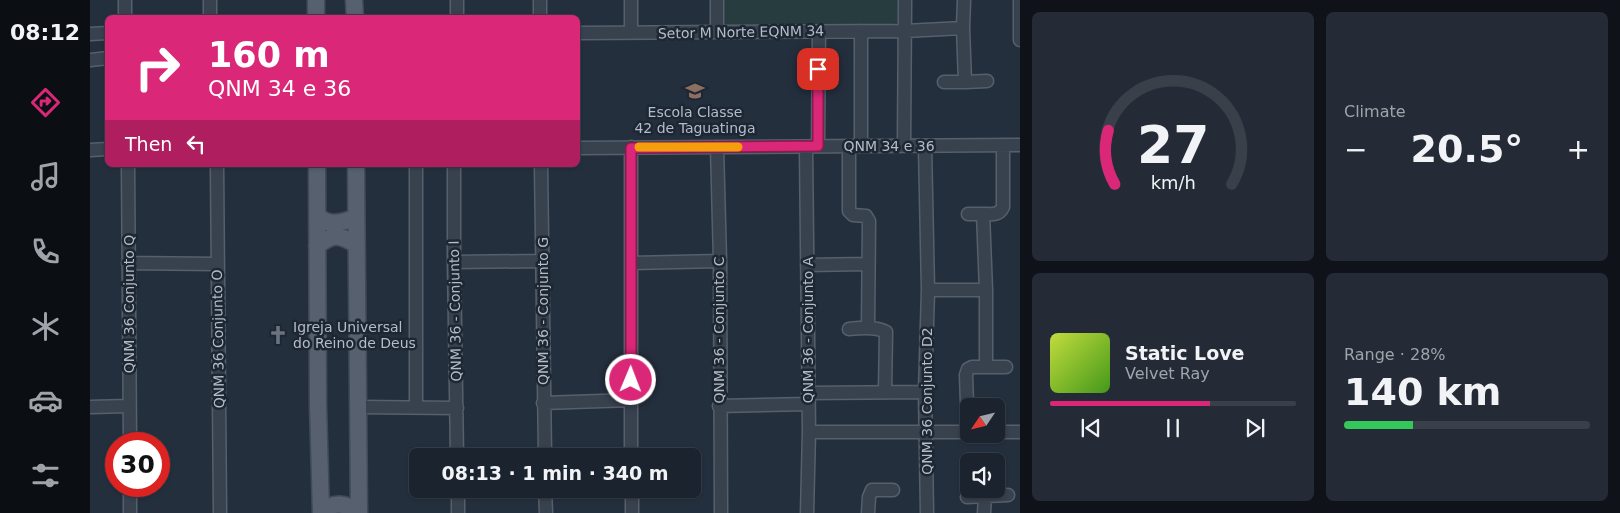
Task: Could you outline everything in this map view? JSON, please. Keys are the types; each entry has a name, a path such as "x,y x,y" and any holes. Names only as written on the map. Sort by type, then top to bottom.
{"main road":[{"path":"316,0 316,15"},
{"path":"354,0 355,15"},
{"path":"317,167 318,405 321,513"},
{"path":"321,513 326,508 340,504 359,512 355,244 356,167"},
{"path":"318,216 325,222 331,223 346,221 356,217"},
{"path":"317,246 322,241 336,236 347,239 355,244"}],"street":[{"path":"125,0 125,15"},
{"path":"210,0 210,15"},
{"path":"457,0 457,15"},
{"path":"540,0 540,15"},
{"path":"631,0 631,33"},
{"path":"716,0 716,32"},
{"path":"904,146 905,0"},
{"path":"964,0 965,82"},
{"path":"1020,0 1020,40"},
{"name":"Setor M Norte EQNM 34","path":"580,32 905,31 963,28"},
{"name":"QNM 36 - Conjunto A","path":"808,513 807,265 819,31"},
{"path":"861,31 855,147 849,211 853,215 864,215 868,218 868,328"},
{"path":"90,34 105,34"},
{"path":"90,60 105,58"},
{"path":"944,82 987,81"},
{"path":"968,214 996,214 1001,211 1003,207 1003,145"},
{"name":"QNM 34 e 36","path":"580,148 1020,145"},
{"name":"QNM 36 Conjunto D2","path":"925,146 928,290 925,392 926,513"},
{"name":"QNM 36 - Conjunto C","path":"717,147 720,261 720,513"},
{"path":"631,148 631,448"},
{"path":"90,150 105,149"},
{"name":"QNM 36 Conjunto Q","path":"128,167 130,432"},
{"name":"QNM 36 Conjunto O","path":"217,167 220,513"},
{"path":"416,167 416,408"},
{"name":"QNM 36 - Conjunto I","path":"454,167 457,448"},
{"name":"QNM 36 - Conjunto G","path":"541,167 545,448"},
{"path":"982,214 986,290 986,367"},
{"path":"454,262 543,261"},
{"path":"632,263 720,261"},
{"path":"128,263 217,264"},
{"path":"807,265 867,264"},
{"path":"928,290 986,290"},
{"path":"849,329 868,328 882,330 886,335 885,392"},
{"path":"967,398 966,372 972,367 1006,367"},
{"path":"719,406 885,392 925,392"},
{"path":"543,403 631,400"},
{"path":"90,407 129,406"},
{"path":"358,407 456,408"},
{"path":"809,432 960,432"},
{"path":"1005,432 1020,432"},
{"path":"868,513 869,497 872,490 893,490"},
{"path":"130,497 130,513"},
{"path":"458,498 458,513"},
{"path":"545,498 546,513"},
{"path":"632,498 632,513"},
{"path":"984,498 984,513"}],"green space":[{"path":"723,0 899,0 899,14 898,20 893,25 722,26"}],"slow traffic":[{"path":"639,147 738,147"}],"place":[{"name":"Escola Classe 42 de Taguatinga","path":"695,91"},
{"name":"Igreja Universal do Reino de Deus","path":"278,335"}],"route":[{"path":"631,380 631,148 818,146 818,69"}]}
